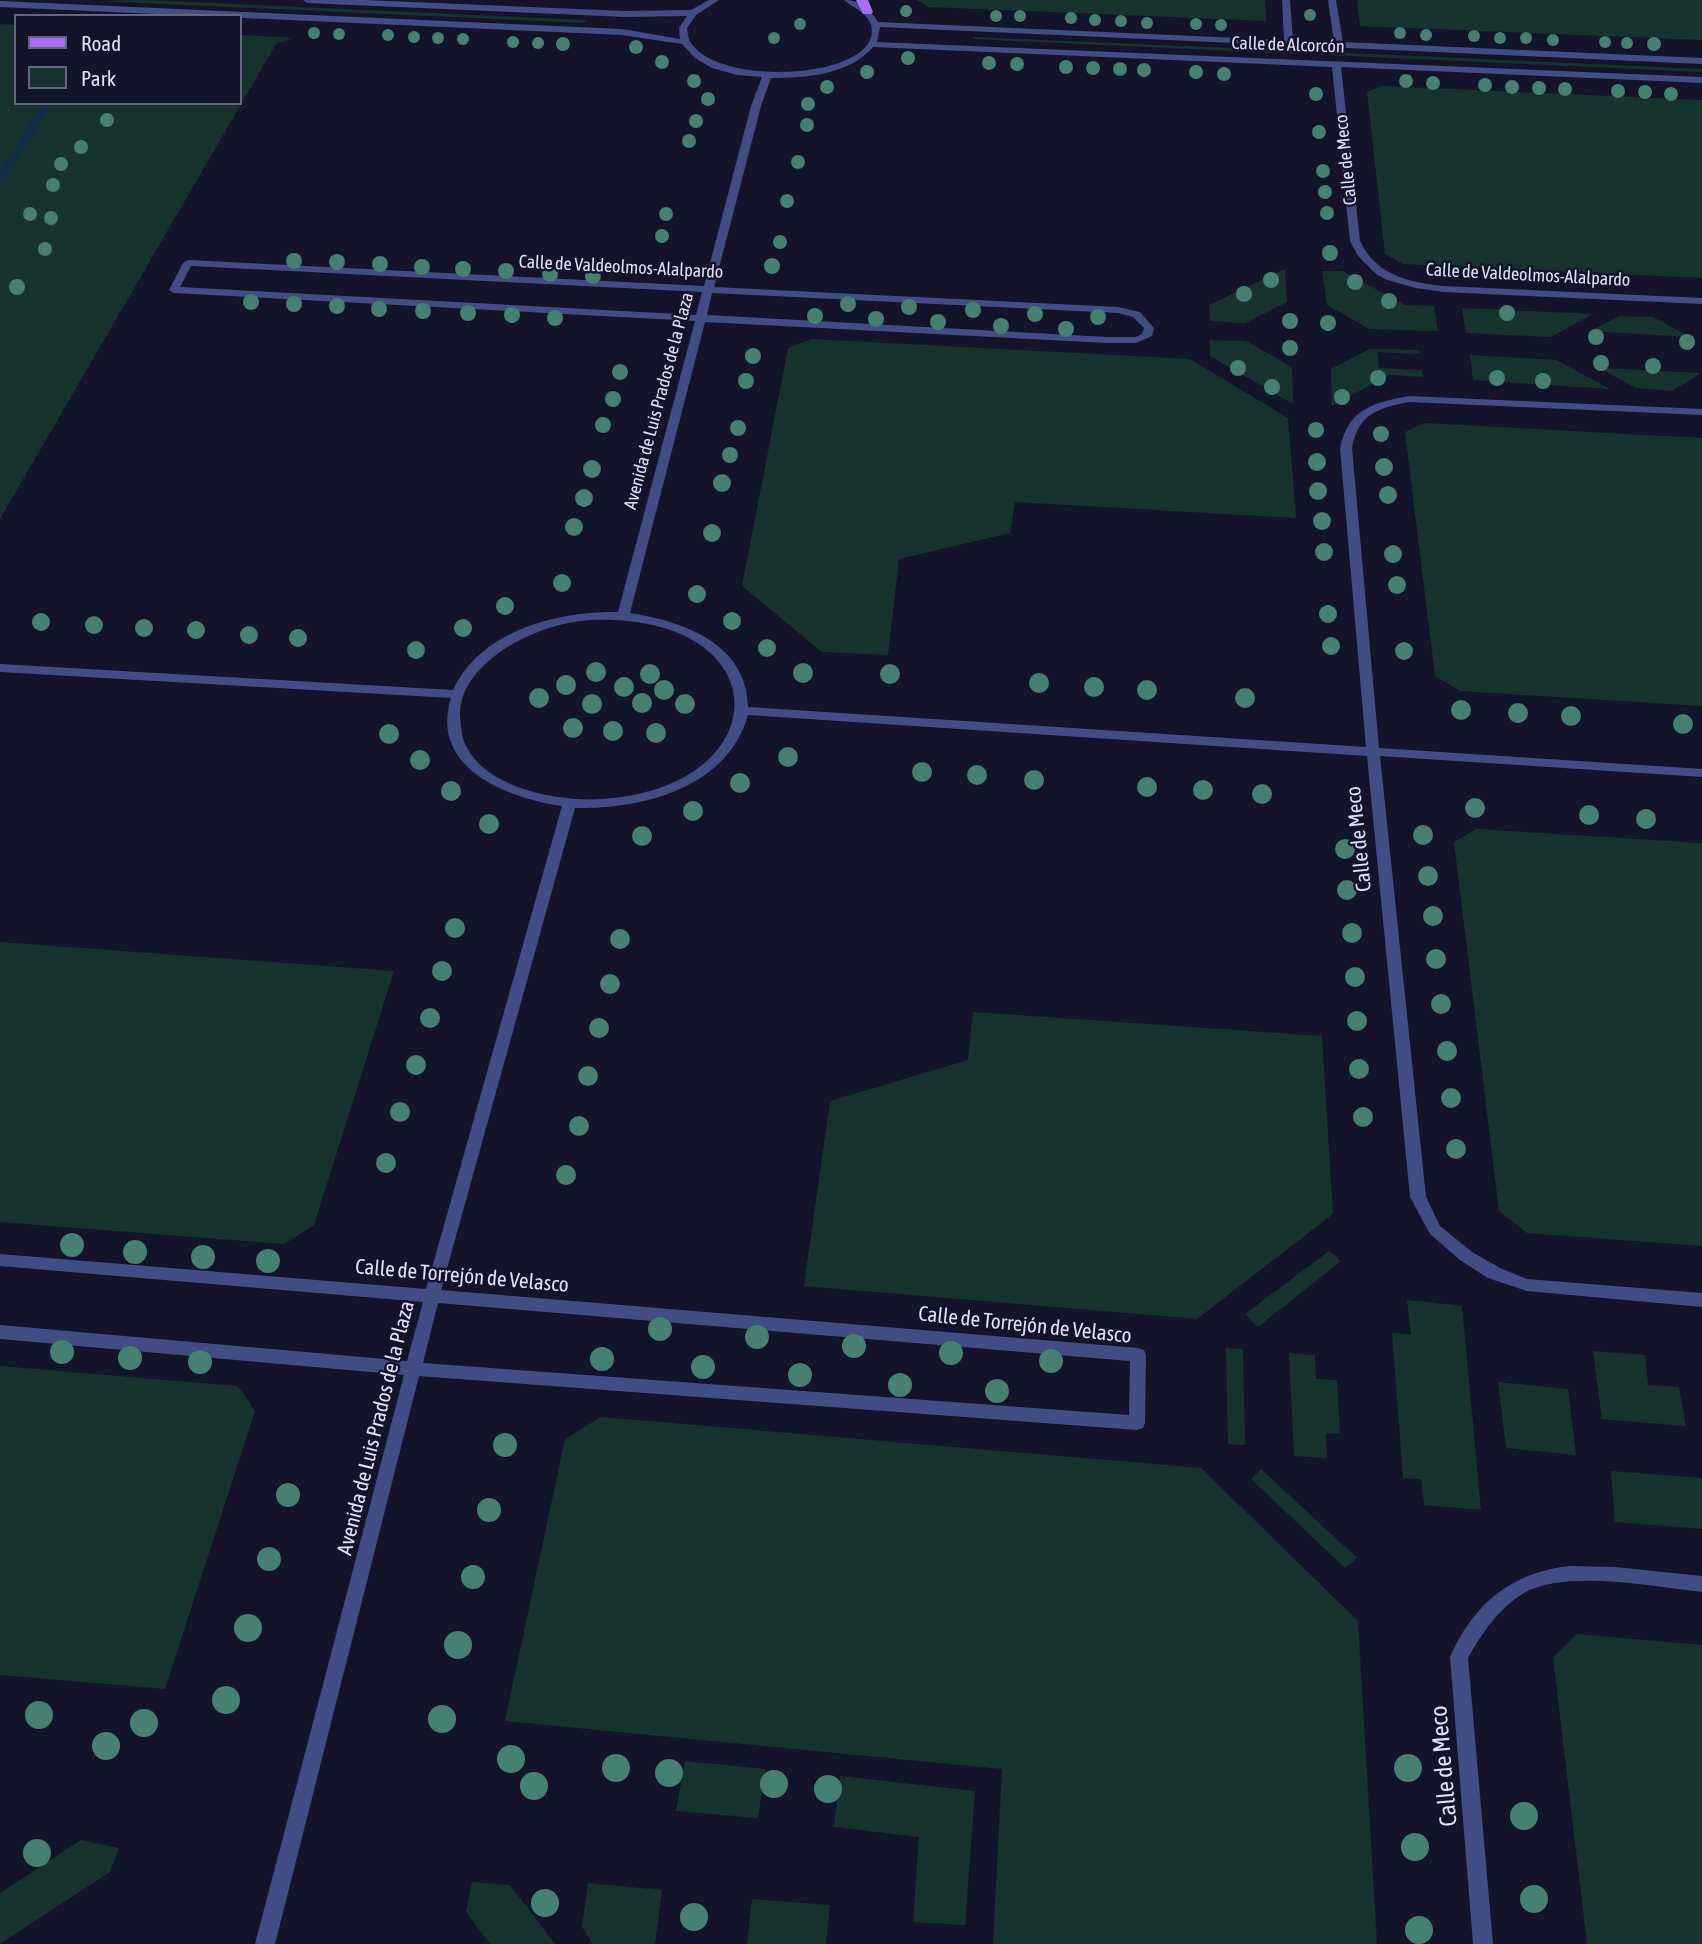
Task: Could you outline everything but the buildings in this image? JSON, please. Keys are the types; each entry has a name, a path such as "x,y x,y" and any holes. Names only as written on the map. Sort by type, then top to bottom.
{"street":[{"path":"307,0 625,14 693,13"},
{"path":"715,0 693,13 683,27 685,42 696,54 714,64 738,72 767,75 820,71 860,55 872,44 876,24 865,6 848,0"},
{"path":"1286,0 1289,43"},
{"path":"1332,0 1339,46"},
{"path":"0,4 222,14"},
{"path":"242,15 622,32 685,42"},
{"name":"Calle de Alcorcón","path":"876,24 1702,61"},
{"name":"Calle de Alcorcón","path":"872,44 1702,79"},
{"name":"Calle de Meco","path":"1336,63 1355,241 1360,256"},
{"name":"Avenida de Luis Prados de la Plaza","path":"623,616 767,75"},
{"name":"Calle de Valdeolmos-Alalpardo","path":"1360,256 1378,272 1412,285 1702,301"},
{"name":"Calle de Valdeolmos-Alalpardo","path":"188,263 1118,310 1135,313 1145,319 1149,328 1147,336 1136,340 702,320 174,290 188,263"},
{"name":"Calle de Meco","path":"1702,412 1409,399 1371,411 1353,421 1346,448 1373,751 1419,1197 1435,1230 1466,1256 1494,1273 1527,1285 1702,1300"},
{"path":"623,616 667,624 687,631 713,646 731,665 741,687 743,710 737,730 726,749 686,780 660,792 631,800 569,804 536,798 507,788 466,756 455,736 453,715 457,694 474,666 502,643 539,626 580,617 623,616"},
{"path":"0,668 457,694"},
{"path":"743,710 1702,773"},
{"name":"Avenida de Luis Prados de la Plaza","path":"265,1944 432,1296 569,804"},
{"name":"Calle de Torrejón de Velasco","path":"0,1260 1138,1355 1137,1423 414,1368 0,1332"},
{"name":"Calle de Meco","path":"1483,1944 1459,1657 1475,1628 1502,1599 1531,1581 1572,1572 1702,1584"}],"green space":[{"path":"145,0 586,20 584,23 98,1"},
{"path":"916,0 1265,0 1266,21 929,7"},
{"path":"1357,0 1702,0 1702,40 1360,26"},
{"path":"0,24 14,25 14,105 241,105 0,519"},
{"path":"242,35 293,38 276,44 242,103"},
{"path":"973,37 1300,51 1299,54"},
{"path":"1327,52 1702,69 1702,72 1328,55"},
{"path":"1381,86 1702,100 1702,278 1403,264 1385,254 1367,92"},
{"path":"1285,269 1287,302 1245,323 1210,321 1209,305"},
{"path":"1322,271 1343,271 1405,305 1434,306 1438,331 1369,329 1327,305"},
{"path":"1462,308 1593,314 1551,337 1466,333"},
{"path":"1619,316 1653,317 1690,337 1590,331"},
{"path":"812,339 1190,359 1288,418 1296,518 1015,502 1010,533 899,559 888,655 822,652 742,586 788,348"},
{"path":"1210,340 1246,341 1292,367 1293,404 1210,356"},
{"path":"1370,349 1419,350 1420,354 1377,352 1379,368 1422,370 1423,377 1389,375 1332,406 1331,369"},
{"path":"1470,355 1556,360 1610,389 1473,380"},
{"path":"1599,368 1701,373 1672,391 1636,388"},
{"path":"1425,423 1702,438 1702,706 1460,691 1435,676 1405,432"},
{"path":"1476,829 1702,843 1702,1246 1527,1233 1499,1211 1454,842"},
{"path":"0,942 394,971 314,1225 284,1244 0,1222"},
{"path":"973,1012 1322,1036 1333,1214 1197,1319 804,1286 830,1101 968,1060"},
{"path":"1329,1251 1341,1261 1258,1327 1245,1314"},
{"path":"1407,1300 1462,1306 1481,1510 1424,1505 1421,1479 1403,1478 1392,1333 1411,1335"},
{"path":"1226,1348 1243,1349 1245,1445 1228,1444"},
{"path":"1593,1351 1645,1355 1648,1385 1679,1387 1686,1426 1602,1419"},
{"path":"1289,1353 1315,1355 1316,1379 1337,1380 1340,1434 1326,1433 1327,1458 1294,1456"},
{"path":"0,1366 238,1386 255,1411 165,1689 0,1675"},
{"path":"1498,1382 1568,1389 1576,1455 1506,1448"},
{"path":"601,1417 1201,1468 1358,1621 1377,1944 993,1944 1002,1769 505,1721 565,1439"},
{"path":"1261,1469 1357,1558 1345,1568 1251,1479"},
{"path":"1611,1471 1702,1478 1702,1529 1615,1522"},
{"path":"1577,1634 1702,1645 1702,1944 1587,1944 1553,1657"},
{"path":"685,1761 765,1769 758,1818 676,1811"},
{"path":"840,1776 975,1791 965,1925 913,1922 919,1837 834,1827"},
{"path":"81,1840 119,1848 110,1872 0,1944 0,1893"},
{"path":"472,1882 510,1885 555,1944 490,1944 466,1912"},
{"path":"588,1883 662,1890 655,1944 593,1944 582,1927"},
{"path":"752,1899 830,1905 826,1944 747,1944"}],"waterway":[{"path":"0,180 46,105"}]}
